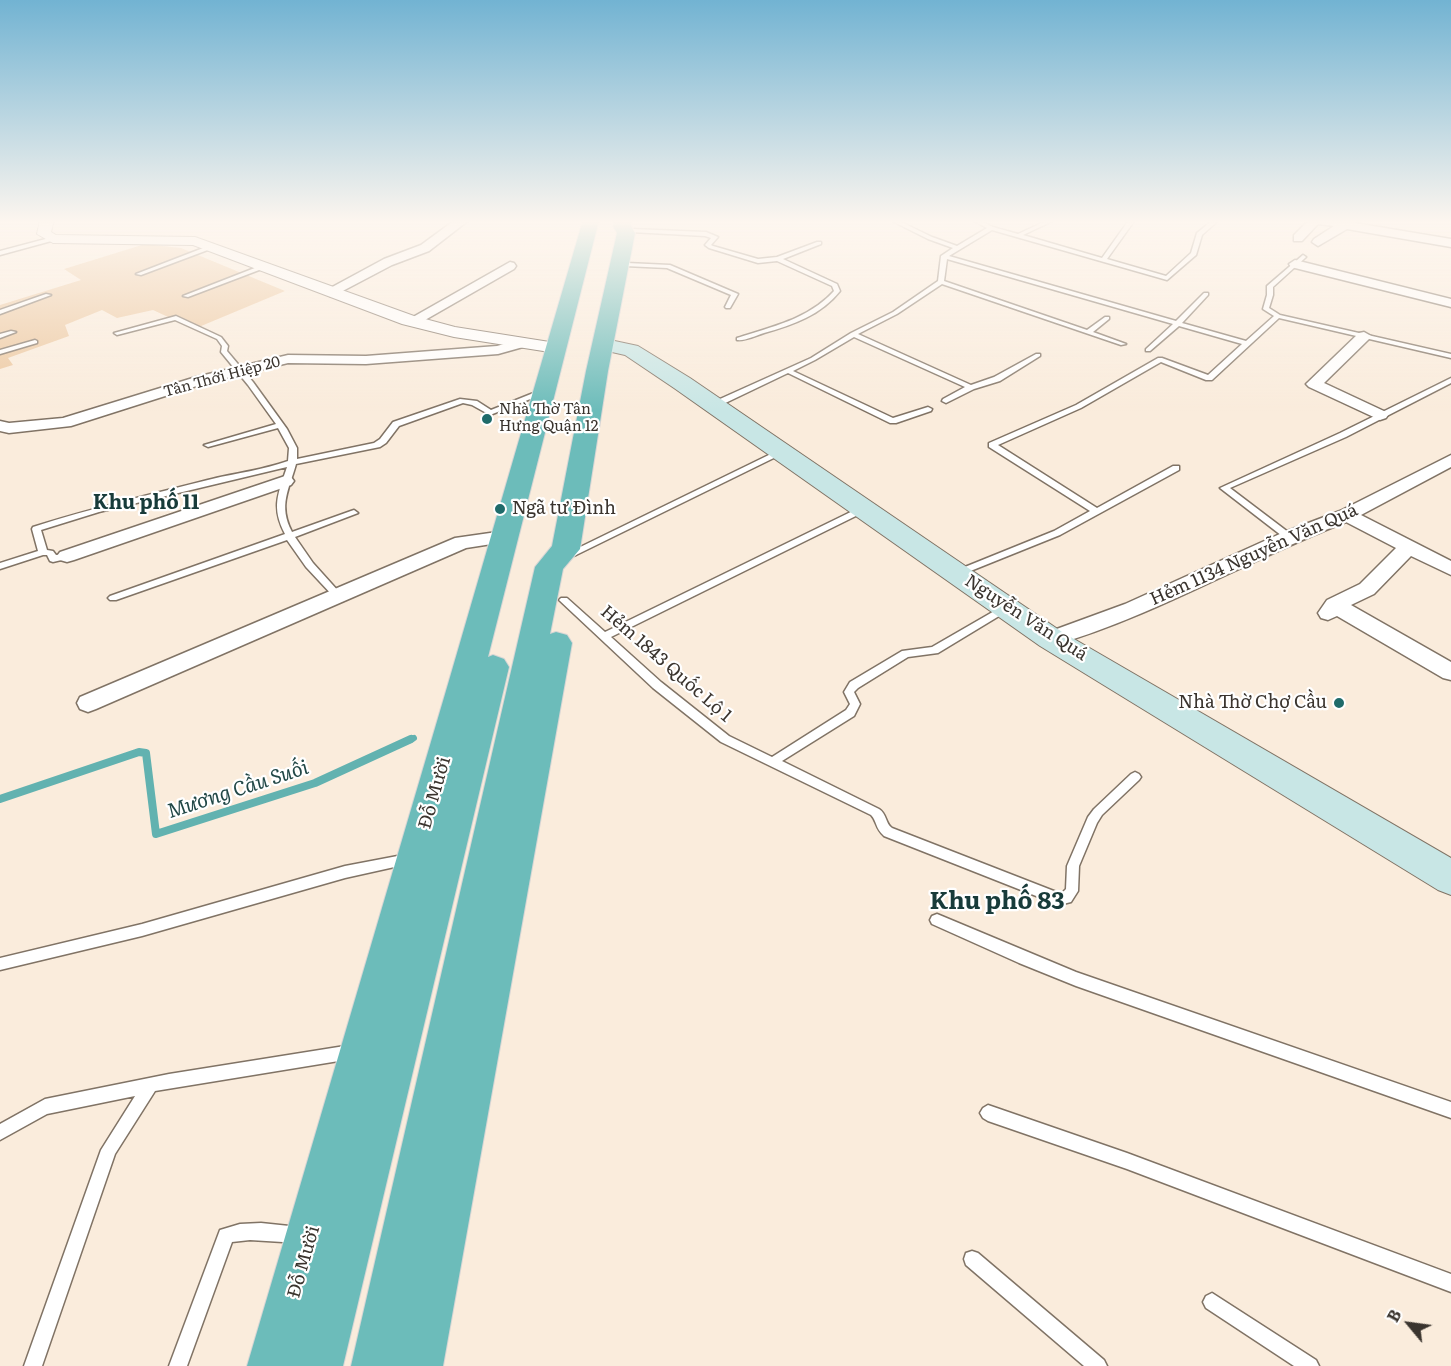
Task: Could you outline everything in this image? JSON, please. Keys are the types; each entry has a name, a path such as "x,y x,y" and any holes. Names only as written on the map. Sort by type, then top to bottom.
{"highway":[{"name":"Đỗ Mười","path":"561,348 576,284"},
{"name":"Đỗ Mười","path":"315,1366 417,857 504,537 580,284"},
{"path":"416,1366 573,553 617,284"},
{"path":"379,1366 549,567 566,549 607,346 622,284"},
{"name":"Đỗ Mười","path":"275,1366 311,1236 379,1048 519,564 512,545 548,391"}],"main road":[{"name":"Nguyễn Văn Quá","path":"607,346 631,350 865,508 1051,639 1451,878"}],"street":[{"path":"309,284 413,321 454,332 518,344 561,348"},
{"path":"330,292 346,284"},
{"path":"413,321 479,284"},
{"path":"1381,284 1451,303"},
{"path":"1364,336 1314,384 1380,415"},
{"name":"Tân Thới Hiệp 20","path":"3,428 65,423 242,369 288,359 366,360 498,350 518,344"},
{"name":"Hẻm 1134 Nguyễn Văn Quá","path":"1051,639 1132,609 1289,537 1347,515 1451,460"},
{"path":"1365,525 1451,478"},
{"path":"67,556 285,481"},
{"path":"1347,515 1451,569"},
{"path":"88,702 462,542 504,537"},
{"path":"1409,547 1367,589 1330,610 1451,672"}],"lane":[{"path":"186,296 218,284"},
{"path":"711,284 735,294 728,307"},
{"path":"739,339 809,314 833,297 837,291 832,284"},
{"path":"714,405 813,359 853,334 895,313 938,284"},
{"path":"946,284 1123,344"},
{"path":"1039,284 1245,344"},
{"path":"1273,284 1270,286 1266,309 1278,316 1451,356"},
{"path":"1148,350 1206,294"},
{"path":"0,312 48,295"},
{"path":"1096,511 992,445 1029,430 1096,396 1160,359 1209,378 1278,316"},
{"path":"1088,332 1107,318"},
{"path":"117,333 178,319 219,338 225,346 223,351 242,369 292,444 293,462 285,481 280,504 289,537 337,596"},
{"path":"0,336 13,332"},
{"path":"853,334 971,387"},
{"path":"0,352 35,342"},
{"path":"946,401 971,387 997,379 1038,355"},
{"path":"788,371 892,421 928,409"},
{"path":"1289,537 1224,488 1342,435 1451,380"},
{"path":"43,552 36,529 96,510 276,468 293,462 376,445 383,441 396,424 463,401 472,402 490,413 548,391"},
{"path":"208,445 279,425"},
{"path":"573,553 783,452"},
{"path":"957,573 1057,533 1176,468"},
{"path":"605,636 865,508"},
{"path":"113,598 232,554 289,537 354,513"},
{"path":"0,566 43,552 50,553 53,559 67,556"},
{"name":"Hẻm 1843 Quốc Lộ 1","path":"564,600 657,685 725,739 875,812 880,816 882,827 888,832 1059,899 1066,898 1072,891 1073,866 1098,812 1135,777"},
{"path":"772,762 850,712 855,704 849,692 859,681 906,654 934,650 1007,608"},
{"path":"0,964 142,930 345,872 417,857"},
{"path":"937,920 1073,978 1213,1028 1388,1086 1451,1110"},
{"path":"0,1132 45,1107 150,1085 379,1048"},
{"path":"33,1366 109,1150 150,1085"},
{"path":"988,1113 1127,1161 1451,1283"},
{"path":"178,1366 226,1236 230,1232 311,1236"},
{"path":"972,1259 1098,1366"},
{"path":"1212,1302 1310,1366"}],"shaded area":[{"path":"69,284 267,284 285,291 194,329 153,310 117,318 102,310 65,325 69,336 8,358 13,365 0,369 0,305"}],"waterway":[{"name":"Mương Cầu Suối","path":"408,741 414,738"},
{"name":"Mương Cầu Suối","path":"0,799 139,752 146,753 156,834 315,783 411,739"}],"place":[{"name":"Nhà Thờ Tân Hưng Quận 12","path":"487,419"},
{"name":"Ngã tư Đình","path":"500,509"},
{"name":"Nhà Thờ Chợ Cầu","path":"1339,703"}],"district":[{"name":"Khu phố 11","path":"146,503"},
{"name":"Khu phố 83","path":"997,902"}]}
